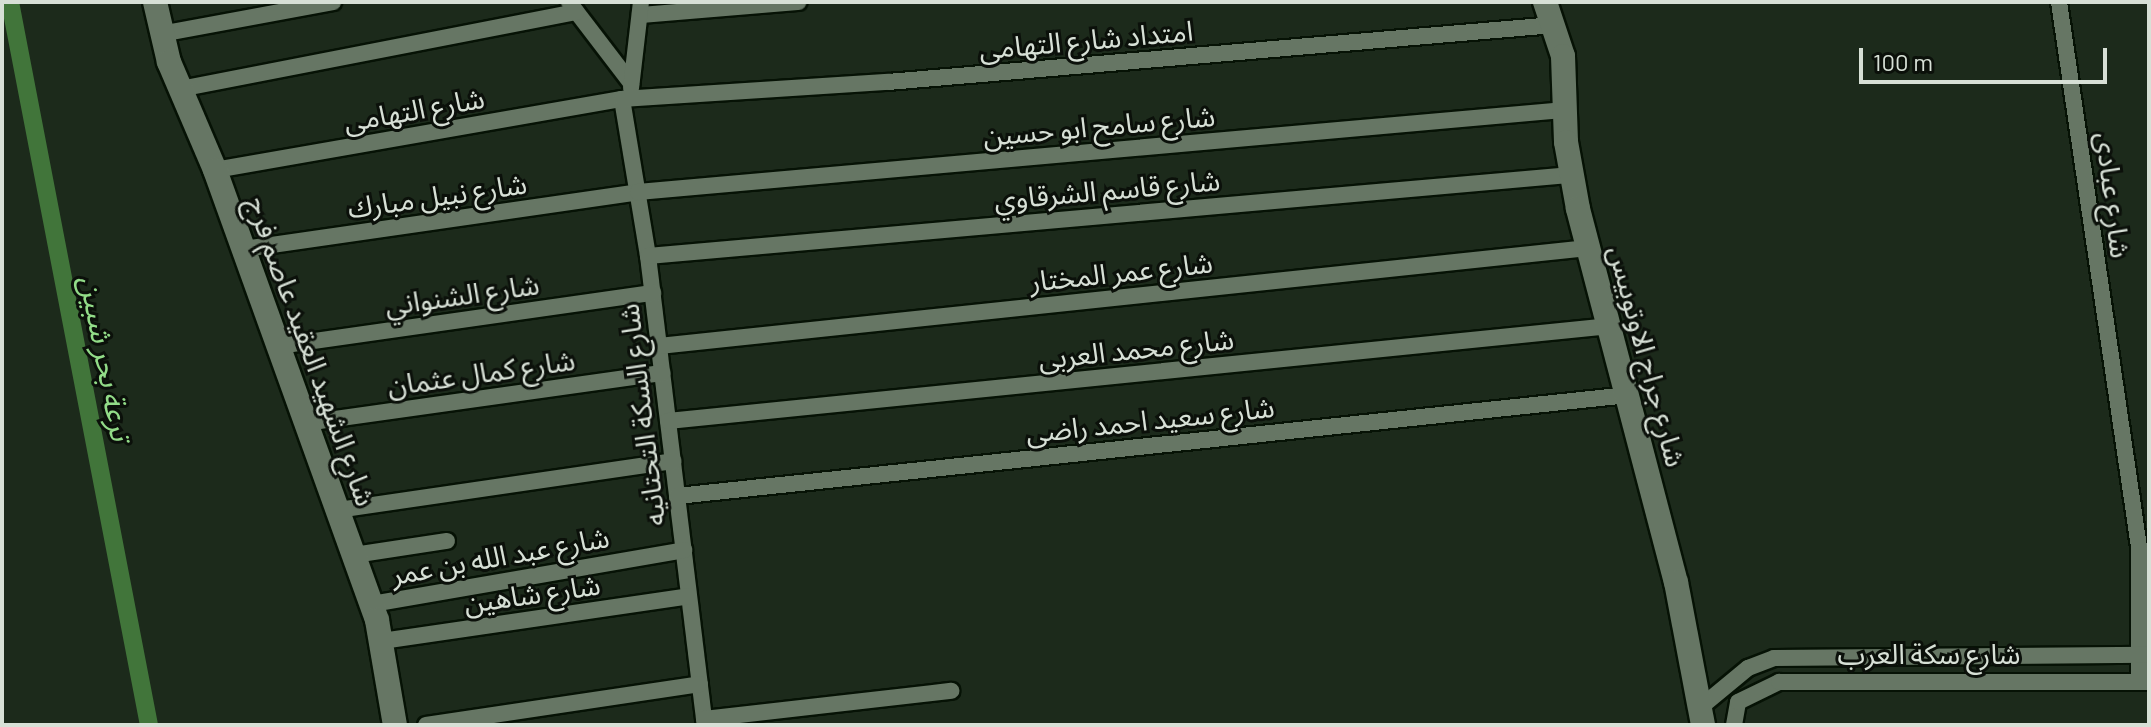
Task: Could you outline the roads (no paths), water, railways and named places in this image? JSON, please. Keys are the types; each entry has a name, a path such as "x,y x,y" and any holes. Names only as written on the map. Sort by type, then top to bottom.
{"street":[{"name":"شارع الشهيد العقيد عاصم فرج","path":"155,2 161,34 180,89 215,170 372,604 382,641 395,725"},
{"path":"161,34 333,2"},
{"path":"627,93 640,9 798,2"},
{"name":"شارع جراج الاوتوبيس","path":"1545,2 1563,56 1571,175 1628,395 1703,715"},
{"name":"شارع عبادى","path":"2059,2 2139,547 2144,682"},
{"path":"180,89 573,7 627,93"},
{"name":"امتداد شارع التهامى","path":"627,93 888,82 1554,25"},
{"name":"شارع التهامى","path":"215,170 627,93"},
{"name":"شارع السكة التحتانيه","path":"627,93 705,722"},
{"name":"شارع سامح ابو حسين","path":"638,192 1565,110"},
{"name":"شارع قاسم الشرقاوي","path":"648,256 1571,175"},
{"name":"شارع نبيل مبارك","path":"244,249 638,192"},
{"name":"شارع عمر المختار","path":"659,346 1588,248"},
{"name":"شارع الشنواني","path":"279,346 653,293"},
{"name":"شارع محمد العربى","path":"668,421 1610,326"},
{"name":"شارع كمال عثمان","path":"306,423 663,373"},
{"name":"شارع سعيد احمد راضى","path":"677,496 1628,395"},
{"path":"338,510 673,461"},
{"path":"354,555 447,541"},
{"name":"شارع عبد الله بن عمر","path":"372,604 684,550"},
{"name":"شارع شاهين","path":"382,641 689,596"},
{"path":"1703,715 1748,668 1774,658 2145,655"},
{"name":"شارع سكة العرب","path":"1734,725 1738,702 1779,682 2144,682"},
{"path":"426,725 700,684"},
{"path":"705,722 951,691"}],"waterway":[{"name":"ترعة بحر شبين","path":"10,2 149,725"}]}
